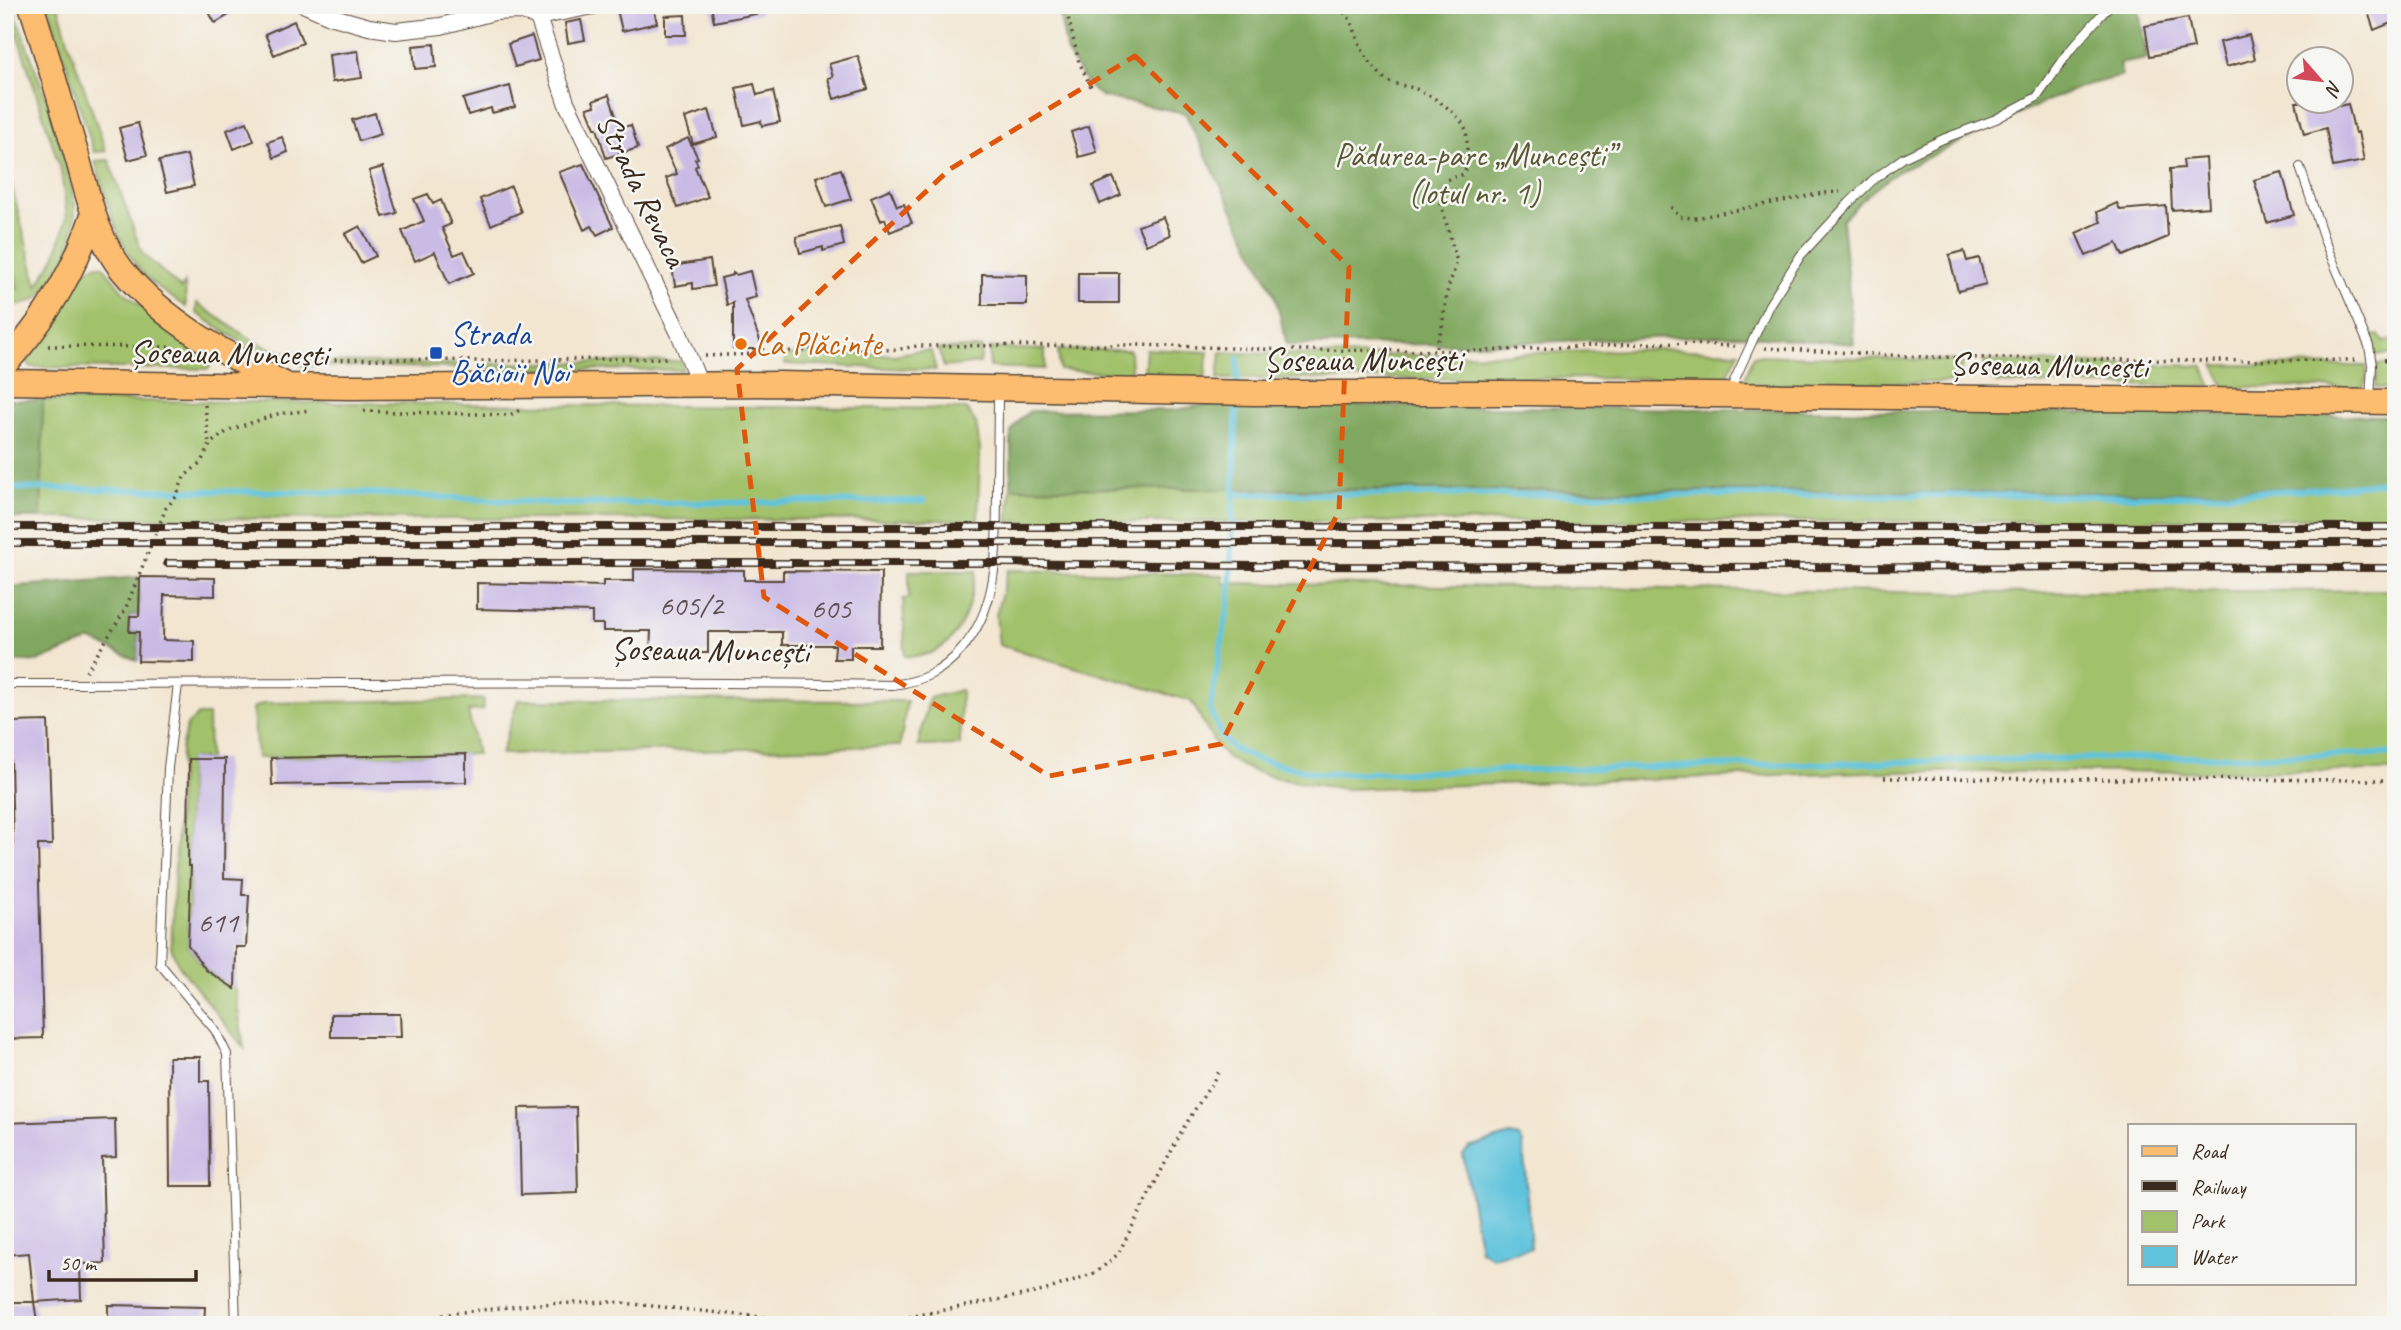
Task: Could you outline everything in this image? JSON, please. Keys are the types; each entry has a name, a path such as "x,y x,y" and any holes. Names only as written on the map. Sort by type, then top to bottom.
{"main road":[{"path":"32,5 93,215 121,269 142,293 160,308 219,350 288,386"},
{"path":"13,355 52,305 71,273 93,215"},
{"name":"Șoseaua Muncești","path":"5,382 202,386 779,384 1254,393 2396,402"}],"street":[{"path":"305,5 330,16 396,31 441,26 494,12 519,11 538,17 598,5"},
{"name":"Strada Revaca","path":"538,17 566,102 679,333 700,385"}],"lane":[{"path":"1728,395 1769,305 1801,256 1855,198 1874,179 1903,158 1996,119 2038,97 2071,49 2110,5"},
{"path":"2300,167 2325,242 2369,346 2370,402"},
{"name":"Șoseaua Muncești","path":"5,684 589,682 893,685 917,682 951,662 971,639 983,619 990,599 997,528 998,389"},
{"path":"178,684 168,768 160,964 215,1030 227,1054 236,1325"}],"path":[{"path":"1065,5 1079,62 1092,89"},
{"path":"1332,5 1352,20 1362,50 1385,80 1416,89 1437,100 1466,130 1467,164 1464,174 1446,180 1439,197 1457,262 1448,288 1435,350"},
{"path":"1671,208 1680,217 1696,218 1823,193 1841,192 1855,198"},
{"path":"286,361 688,357 776,354 844,346 895,350 925,345 1138,345 1291,350 1482,351 1662,343 1924,357 2207,361 2396,360"},
{"path":"13,355 173,346"},
{"path":"202,386 209,447"},
{"path":"357,410 510,415 520,410 523,398"},
{"path":"78,684 125,610 166,508 176,497 184,477 201,462 211,443 229,430 255,420 320,408"},
{"path":"1884,778 2396,780"},
{"path":"394,1325 454,1313 537,1304 613,1302 799,1321 893,1320 1044,1290 1097,1272 1118,1254 1184,1127 1220,1070"},
{"path":"893,1320 899,1325"}],"highlighted area":[{"path":"1135,56 1349,267 1339,511 1221,744 1049,776 764,597 737,369 950,169"}],"green space":[{"path":"8,5 12,5 51,115 72,187 75,217 67,252 45,290 30,302 5,305 5,292 18,289 5,223 5,172 8,171 37,286 55,257 67,217 61,171"},
{"path":"48,5 58,5 106,151 94,152"},
{"name":"Pădurea-parc „Muncești” (lotul nr. 1)","path":"1058,5 2138,5 2147,59 2119,64 2122,76 2083,86 2049,100 1897,172 1867,195 1842,220 1854,344 1738,335 1476,344 1287,345 1275,296 1185,113 1103,97 1090,88 1067,53"},
{"path":"109,160 142,253 181,289 185,283 186,307 142,272 123,243 95,161"},
{"path":"97,265 103,266 123,291 207,360 210,367 32,367 27,362 83,271"},
{"path":"197,303 261,344 275,350 304,354 294,359 281,358 255,349 196,313"},
{"path":"2379,335 2383,342 2396,339 2396,355 2376,355 2370,336"},
{"path":"982,348 980,363 944,367 938,349"},
{"path":"990,348 1045,350 1045,369 989,367"},
{"path":"1146,349 1208,352 1205,379 1144,375"},
{"path":"1660,349 1739,352 1726,378 1218,379 1221,352 1385,355"},
{"path":"1058,350 1130,350 1131,374 1060,370"},
{"path":"822,351 895,355 931,351 936,370 785,364 785,356"},
{"path":"1754,355 1964,361 1957,382 1742,385"},
{"path":"681,361 683,370 489,369 489,364"},
{"path":"1983,361 2203,366 2212,387 1997,383 1985,373"},
{"path":"305,362 470,364 470,368 301,366"},
{"path":"2396,364 2396,388 2375,388 2377,365"},
{"path":"2214,365 2366,366 2367,375 2363,388 2225,387"},
{"path":"5,400 43,400 41,518 5,518"},
{"path":"43,400 966,409 976,423 980,450 978,520 41,518"},
{"path":"1211,404 2396,416 2396,483 2178,493 1011,488 1011,432 1030,411 1175,410"},
{"path":"2396,483 2396,517 2077,521 1008,522 1011,488 2178,493"},
{"path":"1008,570 1223,575 1223,583 1967,593 2396,590 2396,771 1868,772 1346,789 1317,785 1266,775 1237,764 1216,744 1191,701 999,645 996,615"},
{"path":"909,571 976,571 970,602 957,630 948,642 937,650 922,655 905,656 903,599 909,598"},
{"path":"140,577 139,616 130,616 129,631 139,632 138,661 91,640 39,661 5,662 5,587"},
{"path":"961,690 960,745 918,746 929,698"},
{"path":"483,699 483,710 468,711 477,754 257,758 253,708 265,703"},
{"path":"518,700 907,701 900,746 501,754"},
{"path":"198,715 208,715 209,759 189,759 188,945 206,970 235,989 244,1048 179,966 171,947 181,749 187,725"}],"water":[{"path":"1510,1135 1519,1137 1523,1144 1531,1248 1492,1257 1480,1250 1463,1154 1469,1148"}],"building":[{"path":"205,5 246,5 215,23"},
{"path":"632,5 653,5 657,23 622,31 617,9"},
{"path":"711,5 760,5 761,13 714,22"},
{"path":"2377,5 2393,5 2396,21 2374,30 2367,9"},
{"path":"685,15 686,35 665,35 665,16"},
{"path":"2188,18 2194,48 2150,56 2145,26"},
{"path":"581,20 585,40 568,43 565,23"},
{"path":"294,21 303,43 274,55 265,34"},
{"path":"2249,35 2255,59 2226,67 2220,42"},
{"path":"532,36 539,60 515,67 508,44"},
{"path":"434,44 436,67 415,69 413,46"},
{"path":"358,51 362,78 332,82 329,55"},
{"path":"858,56 868,89 834,99 828,78 833,77 829,64"},
{"path":"754,84 757,95 773,91 780,122 762,126 761,121 744,125 736,88"},
{"path":"510,86 515,107 492,113 491,108 468,115 463,99"},
{"path":"609,95 620,128 631,125 638,148 606,158 597,128 587,108 595,106 593,101"},
{"path":"709,110 717,137 693,144 685,118"},
{"path":"375,113 381,134 359,141 352,120"},
{"path":"2300,116 2351,116 2355,133 2358,132 2364,161 2333,167 2326,128 2304,134"},
{"path":"247,122 254,141 234,149 227,130"},
{"path":"138,123 147,155 128,160 119,128"},
{"path":"1089,126 1097,152 1079,157 1071,132"},
{"path":"282,137 288,152 274,158 268,142"},
{"path":"688,138 698,158 695,159 698,165 695,167 708,197 678,208 666,178 677,174 665,149"},
{"path":"187,155 194,186 167,192 159,161"},
{"path":"2206,158 2209,207 2172,210 2170,169 2184,168 2183,160"},
{"path":"583,164 613,227 597,235 592,226 584,230 559,172"},
{"path":"383,167 397,213 383,217 369,171"},
{"path":"841,169 851,199 826,207 816,177"},
{"path":"2282,172 2294,215 2267,223 2254,180"},
{"path":"1113,177 1121,195 1100,204 1093,186"},
{"path":"511,186 521,212 491,225 480,199"},
{"path":"890,189 897,206 904,204 912,223 890,232 885,219 881,221 871,197"},
{"path":"428,194 433,204 441,200 451,224 442,228 454,255 464,251 474,273 449,284 435,252 415,261 402,231 424,221 414,199"},
{"path":"2117,203 2120,210 2166,206 2168,237 2123,256 2117,243 2086,256 2076,233 2101,222 2097,212"},
{"path":"1163,217 1170,235 1146,245 1138,226"},
{"path":"360,226 376,256 361,263 345,234"},
{"path":"840,226 844,245 823,251 823,247 800,253 796,237"},
{"path":"1964,251 1967,261 1979,258 1986,284 1958,291 1949,255"},
{"path":"710,260 714,286 693,289 693,283 675,286 672,266"},
{"path":"750,271 756,297 745,300 763,349 733,349 733,303 727,305 721,278"},
{"path":"1078,273 1119,273 1119,303 1078,303"},
{"path":"982,274 1027,275 1027,305 982,305"},
{"path":"634,569 744,570 744,580 783,580 783,571 881,572 880,646 851,646 851,659 834,659 835,645 782,645 782,632 708,632 708,653 650,653 651,631 603,631 603,624 592,624 592,612 477,609 477,583 603,586 603,581 634,581"},
{"path":"140,577 215,578 215,596 164,595 163,640 194,641 194,662 138,661 139,632 129,632 130,616 139,616"},
{"path":"48,721 52,845 38,845 43,1038 5,1039 5,847 13,846 10,722"},
{"path":"466,754 466,782 272,785 271,758"},
{"path":"189,759 225,759 224,878 243,879 242,895 249,895 246,947 236,947 235,989 206,970 188,945 191,866 188,866"},
{"path":"331,1014 400,1014 401,1037 331,1037"},
{"path":"169,1057 200,1057 200,1081 209,1081 210,1186 170,1186"},
{"path":"576,1107 578,1193 521,1195 519,1108"},
{"path":"115,1119 116,1157 102,1158 105,1263 80,1264 81,1299 34,1302 29,1253 5,1255 5,1123"},
{"path":"5,1302 34,1302 37,1321 5,1320"},
{"path":"108,1305 205,1307 204,1325 108,1325"}],"waterway":[{"path":"1237,386 1238,359"},
{"path":"1237,397 1230,597 1210,709 1221,736 1234,749 1256,759 1320,774 2396,754"},
{"path":"1234,494 2182,496 2333,488 2396,481"},
{"path":"5,488 366,493 566,504 924,501"}],"railway":[{"path":"5,527 2396,527"},
{"path":"5,543 2396,543"},
{"path":"167,563 2396,568"}],"place":[{"name":"La Plăcinte","path":"741,344"},
{"name":"Strada Băcioii Noi","path":"436,353"}]}
